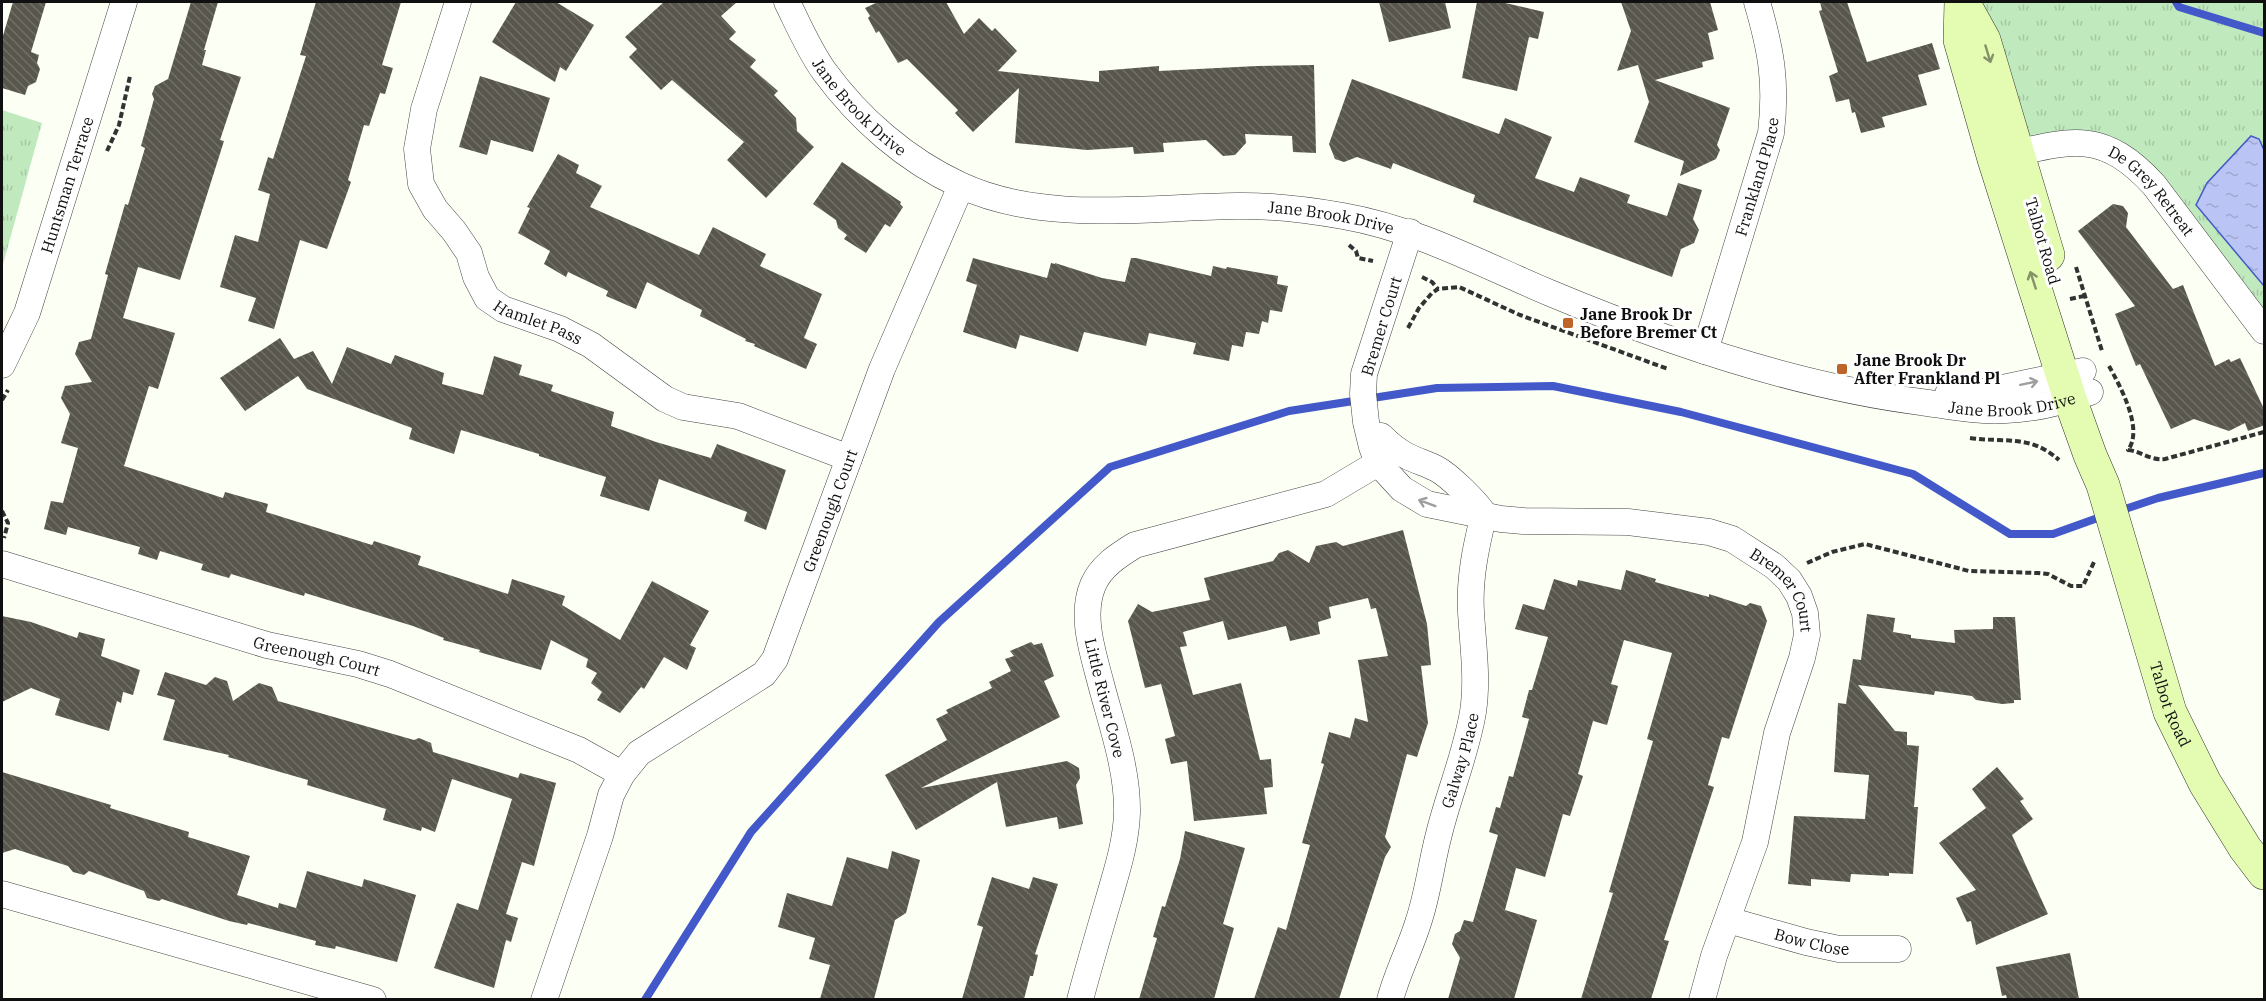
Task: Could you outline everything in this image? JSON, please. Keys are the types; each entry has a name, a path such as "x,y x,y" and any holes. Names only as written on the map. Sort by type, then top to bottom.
{"main road":[{"name":"Talbot Road","path":"1962,2 1960,40 2006,156 2076,385 2106,447 2103,485 2110,559 2170,712 2205,783 2246,848 2265,873"}],"street":[{"name":"Huntsman Terrace","path":"2,365 27,313 124,2"},
{"name":"Hamlet Pass","path":"458,2 424,110 417,149 421,184 435,208 469,253 476,277 487,298 503,309 560,328 591,345 664,399 683,407 738,416 849,458"},
{"name":"Jane Brook Drive","path":"787,2 822,68 850,103 882,135 916,160 961,186 1010,201 1061,210 1241,206 1293,208 1346,216 1410,232 1598,313 1705,351 1826,386 1882,397 1933,404 1946,394 2076,385"},
{"name":"Frankland Place","path":"1705,351 1770,133 1775,103 1774,74 1769,42 1757,2"},
{"name":"De Grey Retreat","path":"2006,156 2069,142 2096,144 2120,154 2137,166 2154,185 2265,331"},
{"name":"Greenough Court","path":"544,999 600,836 611,795 622,774 639,753 764,674 775,659 894,338 961,186"},
{"name":"Bremer Court","path":"1410,232 1364,374 1363,394 1366,422 1402,489 1427,504 1501,519 1628,522 1709,531 1732,539 1755,553 1789,580 1799,596 1805,614 1807,635 1778,733 1755,842 1714,956 1702,999"},
{"name":"Bremer Court","path":"1385,455 1406,456 1447,475 1485,514"},
{"name":"Little River Cove","path":"1080,999 1118,866 1127,813 1121,761 1091,648 1088,624 1093,585 1101,572 1116,556 1135,544 1326,494 1385,455"},
{"name":"Galway Place","path":"1390,999 1418,923 1430,880 1439,834 1468,739 1475,680 1471,610 1472,581 1475,549 1485,514"},
{"name":"Greenough Court","path":"2,564 267,645 327,656 380,671 579,750 622,774"},
{"path":"2,894 373,999"},
{"name":"Bow Close","path":"1728,920 1839,949 1898,950"}],"path":[{"path":"1346,242 1356,251 1358,258 1399,267 1432,282 1438,290"},
{"path":"1406,333 1419,308 1438,290 1459,287 1520,315 1628,356 1672,370"},
{"path":"2128,450 2157,460 2265,432"},
{"path":"1964,437 2039,445 2050,452 2066,468"},
{"path":"2039,445 2040,439"},
{"path":"2,511 8,523 2,543"},
{"path":"1789,580 1811,560 1865,544 1969,571 2048,574 2071,586 2078,587 2083,586 2087,579 2110,559"}],"green space":[{"path":"1963,2 2264,2 2264,331 2120,154 2018,153"},
{"path":"2,110 42,123 2,268"}],"water":[{"path":"2251,136 2259,139 2264,150 2264,286 2196,205 2207,183"}],"building":[{"path":"13,2 46,2 31,52 39,55 37,63 40,69 36,82 28,86 25,95 2,88 2,39"},
{"path":"191,2 218,2 202,65 241,77 220,140 224,141 180,280 138,267 123,318 175,333 158,389 149,386 124,466 223,498 225,492 268,504 266,512 372,545 374,541 421,556 418,565 508,594 512,579 565,596 562,605 620,640 652,581 709,611 690,645 696,648 687,670 664,657 644,689 641,687 620,713 597,700 602,692 591,683 597,673 586,667 588,659 551,640 541,670 443,640 444,638 413,626 305,593 304,596 231,574 229,578 201,570 203,564 160,551 157,560 138,554 140,547 68,527 66,535 44,529 51,501 63,503 78,448 61,443 70,414 61,398 65,386 92,382 75,354 79,342 91,339 108,275 105,274 125,204 128,205 145,148 141,146 154,99 152,94 155,86 168,79"},
{"path":"316,2 401,2 382,65 393,68 385,94 380,93 369,126 364,125 348,180 351,182 327,249 300,240 274,329 248,321 256,298 220,287 235,235 258,242 270,194 258,190 268,157 273,159 306,56 300,55"},
{"path":"516,2 556,2 594,25 566,71 560,67 555,82 492,42"},
{"path":"664,2 737,2 721,16 736,32 729,39 756,60 750,67 778,91 774,95 796,118 797,131 814,147 766,198 727,160 744,142 672,80 661,90 629,57 637,49 625,37"},
{"path":"878,2 946,2 964,34 979,18 992,31 995,28 1017,51 998,71 1099,82 1099,71 1159,66 1159,71 1314,65 1316,153 1293,152 1292,136 1245,134 1246,143 1235,155 1223,156 1206,140 1163,143 1164,152 1134,154 1133,147 1087,150 1015,143 1019,88 973,132 955,113 958,110 907,59 898,63 879,31 876,33 865,8"},
{"path":"1379,2 1445,2 1451,28 1389,42"},
{"path":"1477,2 1501,2 1544,12 1538,39 1529,37 1517,91 1462,78"},
{"path":"1621,2 1710,2 1718,30 1708,33 1714,59 1702,62 1703,67 1655,80 1730,108 1717,145 1720,150 1716,159 1680,176 1684,161 1634,142 1649,102 1638,65 1617,71 1631,31"},
{"path":"1820,2 1847,2 1867,62 1932,43 1940,69 1918,75 1927,105 1882,117 1885,127 1861,133 1855,112 1852,113 1849,99 1836,102 1829,76 1838,72 1819,11 1822,10"},
{"path":"480,76 550,98 533,152 491,140 487,155 459,147"},
{"path":"1352,79 1499,134 1505,118 1552,137 1535,178 1574,192 1580,177 1630,195 1627,203 1667,216 1678,183 1702,190 1693,219 1699,230 1694,243 1681,249 1672,277 1473,202 1475,195 1393,163 1391,169 1357,157 1344,162 1335,159 1329,144"},
{"path":"558,154 579,165 576,173 602,186 590,207 699,255 713,227 766,254 760,266 822,294 804,338 817,344 806,369 754,346 755,344 745,341 746,339 700,316 702,310 647,282 636,309 606,296 608,291 568,272 566,277 544,264 550,251 518,233 530,208 527,207"},
{"path":"842,162 901,202 903,207 890,227 885,224 866,253 844,239 847,235 838,228 836,220 813,204"},
{"path":"2113,204 2123,206 2128,213 2126,227 2173,289 2183,285 2215,366 2229,359 2231,362 2240,358 2264,409 2265,425 2248,431 2245,423 2229,431 2194,419 2171,429 2140,364 2136,366 2115,314 2135,306 2078,231"},
{"path":"973,258 1047,278 1051,263 1055,263 1102,278 1125,282 1131,258 1136,258 1211,276 1213,266 1278,276 1277,284 1288,286 1282,312 1270,310 1268,323 1262,321 1259,334 1246,332 1243,347 1232,345 1229,361 1193,354 1196,343 1149,333 1146,346 1084,332 1078,352 1020,335 1016,349 963,332 977,285 966,281"},
{"path":"280,338 294,359 313,351 332,384 347,347 391,364 395,355 444,373 442,384 483,395 494,356 522,365 519,375 553,385 551,391 614,412 611,426 711,458 717,444 786,470 766,530 744,521 747,512 659,479 649,511 600,496 606,477 461,430 454,454 409,439 412,428 307,389 298,376 245,411 220,378"},
{"path":"1403,530 1427,624 1431,665 1421,666 1428,723 1417,757 1407,754 1385,837 1391,847 1385,857 1339,999 1254,999 1278,927 1286,930 1310,845 1302,843 1324,764 1321,763 1329,732 1350,738 1355,718 1368,722 1358,660 1388,656 1376,608 1371,609 1368,598 1329,607 1331,618 1318,622 1320,634 1290,641 1286,626 1228,640 1223,621 1183,632 1187,646 1180,647 1193,695 1241,683 1260,760 1271,759 1273,787 1264,788 1267,814 1194,821 1187,761 1171,764 1165,739 1175,736 1161,684 1145,688 1128,621 1138,604 1152,612 1210,600 1204,578 1273,561 1279,553 1288,550 1309,563 1316,546 1336,542 1343,546"},
{"path":"1626,570 1656,579 1655,582 1709,597 1709,594 1746,606 1750,603 1761,606 1767,621 1729,739 1722,737 1708,785 1714,787 1664,940 1669,941 1651,999 1581,999 1613,893 1609,892 1653,741 1647,739 1672,653 1624,640 1611,684 1618,686 1607,725 1593,721 1578,774 1583,776 1570,816 1563,814 1545,877 1516,868 1505,910 1537,920 1514,999 1448,999 1460,958 1452,944 1464,920 1473,922 1498,835 1489,832 1496,807 1500,808 1509,776 1513,777 1529,719 1522,717 1548,637 1515,629 1523,604 1544,610 1554,579 1577,586 1578,580 1621,590"},
{"path":"1867,614 1895,618 1893,632 1911,635 1911,638 1955,643 1954,630 1993,629 1993,617 2015,617 2021,700 2002,704 1976,700 1972,696 1935,691 1934,695 1858,685 1895,731 1907,732 1907,745 1919,746 1914,807 1918,807 1913,874 1889,873 1889,876 1851,874 1850,882 1811,879 1811,886 1788,884 1794,816 1865,819 1869,775 1834,772 1838,703 1846,704 1853,659 1861,660"},
{"path":"2,616 31,622 77,638 79,632 105,639 101,656 140,670 133,695 123,692 121,703 117,701 109,731 55,715 60,699 31,688 2,702"},
{"path":"1031,642 1034,645 1042,643 1054,676 1044,681 1060,717 921,788 1067,761 1079,768 1080,778 1076,785 1083,824 1059,829 1057,817 1006,827 997,782 916,830 885,775 947,740 936,719 948,713 946,710 992,688 989,682 1011,671 1005,659 1014,656 1010,651"},
{"path":"165,672 206,685 215,677 227,681 233,701 259,683 272,687 278,701 414,740 419,738 431,743 433,752 518,778 520,773 556,783 534,866 522,862 506,914 518,918 511,942 506,940 494,988 434,968 457,903 478,910 512,799 452,779 435,832 422,827 421,831 383,820 386,809 307,785 308,780 228,757 229,755 163,740 175,700 157,695"},
{"path":"1997,767 2024,799 2020,801 2033,819 2012,835 2048,914 1976,945 1971,921 1967,922 1956,898 1976,890 1939,843 1986,808 1972,789"},
{"path":"2,772 111,805 110,808 189,832 188,837 250,856 237,895 278,908 279,903 296,908 307,871 362,887 364,879 416,895 397,962 336,946 335,949 315,945 316,941 248,923 247,925 229,921 162,899 159,901 147,898 144,891 89,871 84,875 73,872 68,866 15,849 2,853"},
{"path":"1185,831 1245,848 1223,924 1234,928 1214,999 1139,999 1157,938 1153,937 1180,859"},
{"path":"892,851 920,860 906,913 895,920 874,999 820,999 830,965 809,959 815,938 778,927 787,893 832,906 847,857 888,869"},
{"path":"992,877 1029,889 1033,877 1058,884 1035,954 1038,955 1033,976 1030,976 1024,999 962,999 983,927 977,925"},
{"path":"2070,953 2079,999 2007,999 2006,995 2002,996 1996,967"}],"waterway":[{"path":"2176,2 2179,7 2264,33"},
{"path":"645,1000 751,832 939,622 1110,467 1289,411 1437,388 1553,386 1681,412 1913,474 2010,534 2053,534 2106,515"},
{"path":"2119,511 2158,498 2264,473"}],"place":[{"name":"Jane Brook Dr Before Bremer Ct","path":"1568,323"},
{"name":"Jane Brook Dr After Frankland Pl","path":"1842,369"}]}
